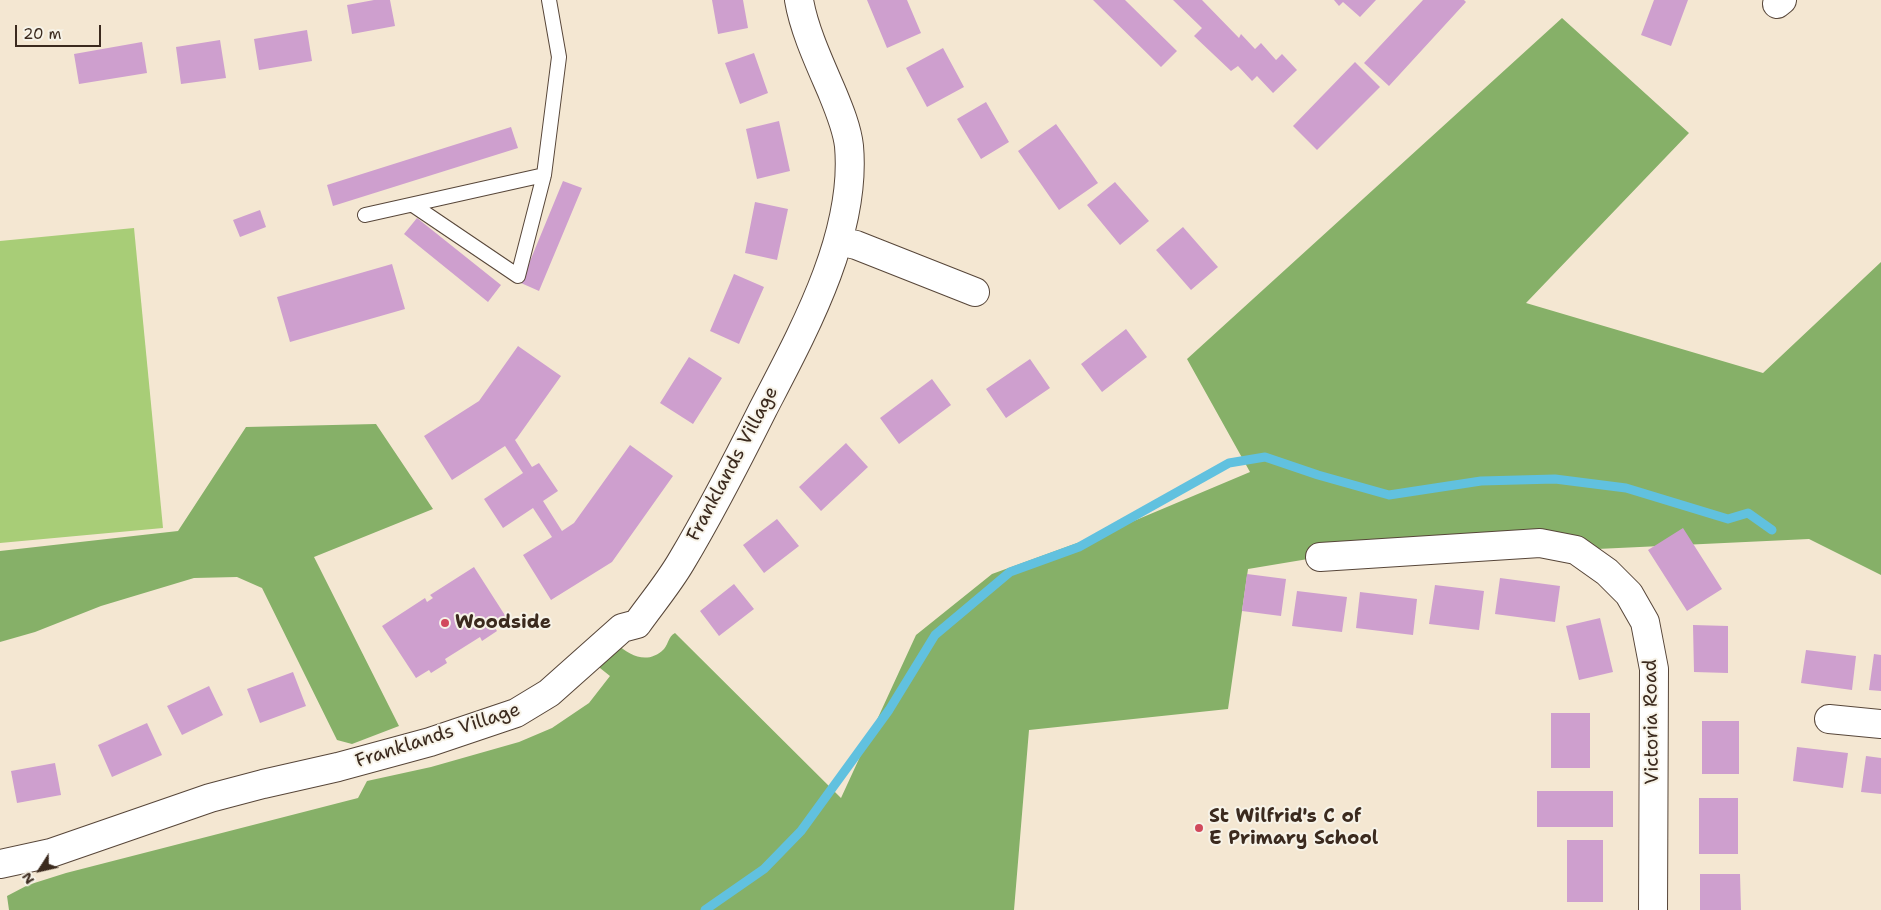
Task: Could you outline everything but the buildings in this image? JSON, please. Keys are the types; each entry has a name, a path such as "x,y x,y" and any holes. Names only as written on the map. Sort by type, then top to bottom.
{"street":[{"name":"Franklands Village","path":"0,864 51,853 210,798 430,742 516,713 549,693 622,628 637,624 680,564 722,489 793,350 814,305 839,241 849,185 849,145 840,111 818,59 799,0"},
{"path":"839,241 856,245 975,292"},
{"name":"Victoria Road","path":"1320,557 1540,543 1576,550 1607,572 1629,594 1645,622 1654,670 1654,910"},
{"path":"1829,720 1881,724"}],"lane":[{"path":"413,204 518,276 544,174 559,57 549,0"},
{"path":"365,215 544,174"}],"green space":[{"path":"1562,18 1689,133 1526,303 1763,373 1881,262 1881,575 1809,539 1576,550 1320,557 1248,569 1228,709 1029,730 1014,910 9,910 7,896 28,885 66,873 358,798 367,781 431,767 519,742 552,728 589,703 610,676 595,664 617,644 633,655 646,658 652,657 664,649 671,636 675,633 841,798 916,635 992,574 1110,531 1250,472 1187,359"},
{"path":"134,228 163,528 0,543 0,241"},
{"path":"376,424 433,509 314,557 399,726 352,744 337,740 262,588 237,577 194,578 101,606 35,632 0,642 0,551 178,531 246,427"}],"waterway":[{"path":"705,910 764,869 801,831 889,710 935,635 1010,572 1079,547 1229,463 1265,457 1318,475 1389,495 1481,481 1555,479 1626,488 1728,519 1748,513 1772,530"}],"place":[{"name":"Woodside","path":"445,623"},
{"name":"St Wilfrid's C of E Primary School","path":"1199,828"}]}
